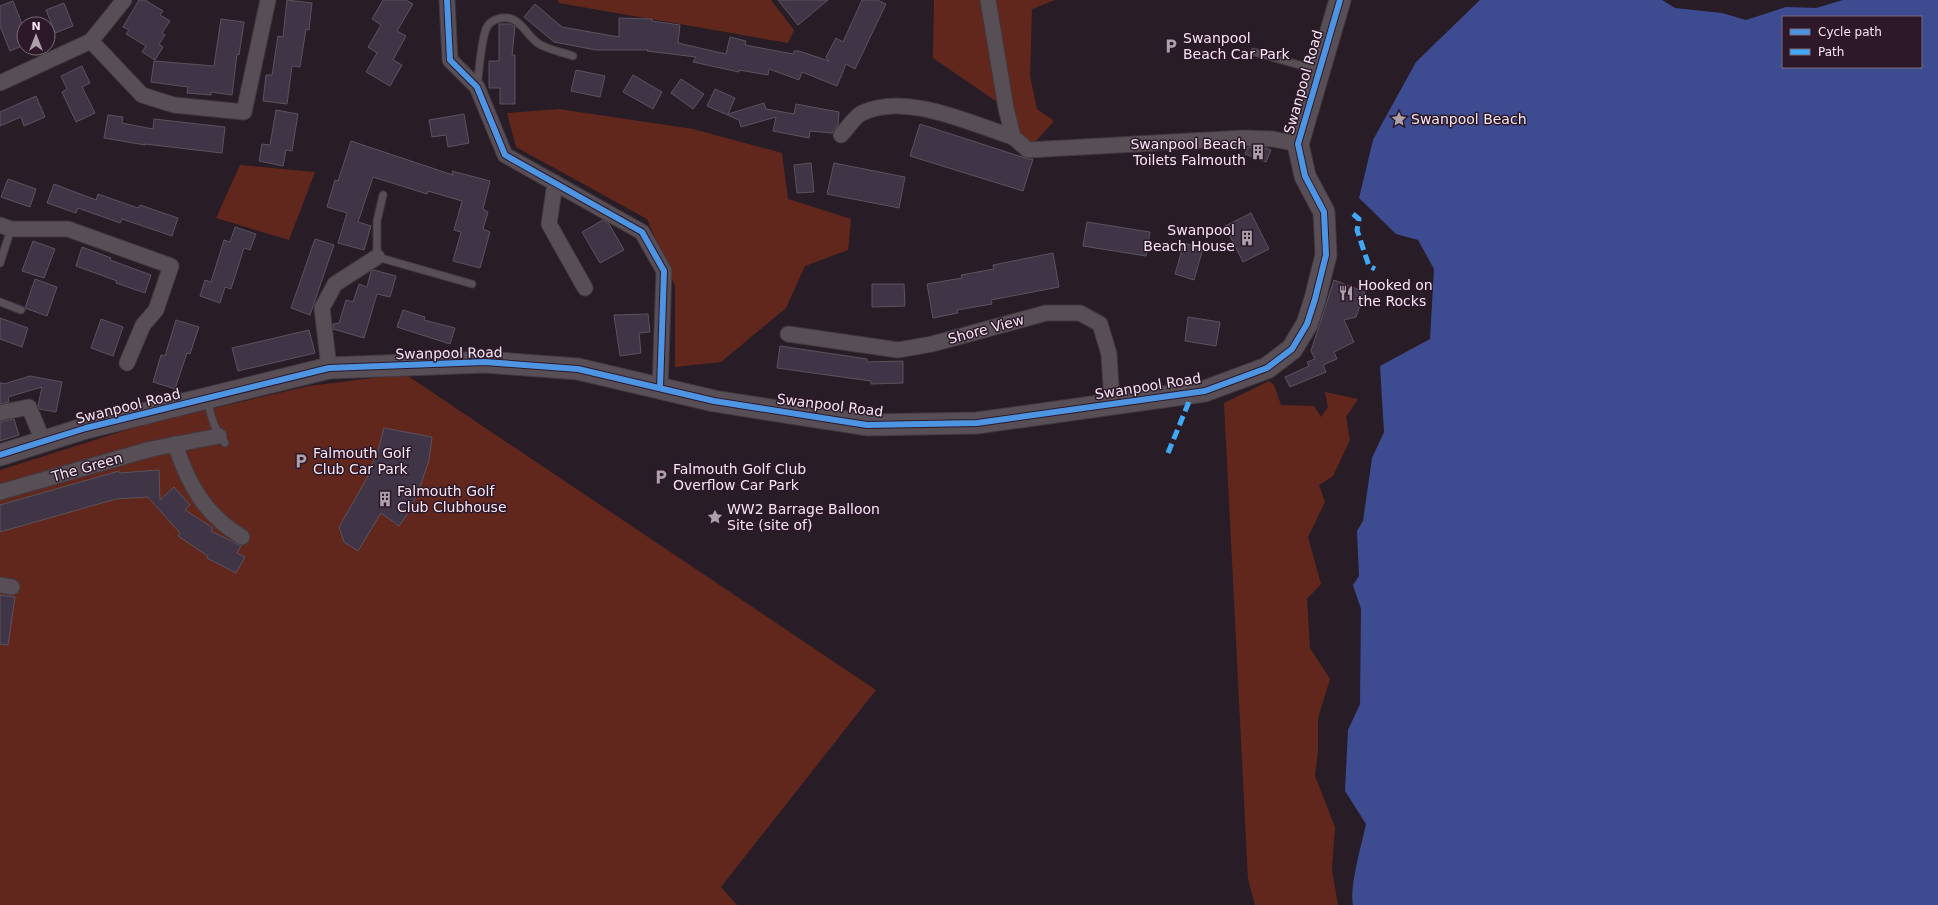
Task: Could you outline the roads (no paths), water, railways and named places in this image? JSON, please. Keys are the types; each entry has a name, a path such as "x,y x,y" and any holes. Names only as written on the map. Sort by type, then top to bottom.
{"street":[{"path":"0,83 91,41 124,0"},
{"path":"91,41 142,95 174,105 244,112 268,0"},
{"path":"447,0 450,60 477,87 505,155 642,232 664,271 660,388"},
{"path":"988,0 1006,108 1013,137"},
{"name":"Swanpool Road","path":"0,455 43,441 329,368 485,362 578,369 714,400 868,425 977,423 1205,391 1267,368 1292,349 1307,324 1326,255 1324,212 1305,176 1298,144 1340,0"},
{"path":"841,136 860,114 882,106 920,107 1013,137 1028,150 1244,138 1273,139 1298,144"},
{"path":"555,183 549,224 585,288"},
{"path":"5,227 68,229 171,266 156,310 143,325 127,363"},
{"path":"329,368 322,308 335,284 377,257"},
{"name":"Shore View","path":"788,334 898,350 932,344 1046,312 1080,312 1100,324 1109,354 1112,404"},
{"path":"0,414 29,407 43,441"},
{"name":"The Green","path":"0,492 151,449 175,444 222,439"},
{"path":"175,444 183,468 194,492 217,519 228,529 242,538"}],"lane":[{"path":"477,87 482,50 488,26 497,19 510,18 519,23 537,43 573,56"},
{"path":"1254,52 1319,71"},
{"path":"383,195 377,221 377,257 472,284"},
{"path":"0,263 5,227"},
{"path":"0,302 21,310"},
{"path":"208,398 210,411 222,439"}],"water":[{"path":"1480,0 1662,0 1675,8 1722,13 1746,20 1786,7 1816,8 1843,0 1938,0 1938,905 1353,905 1352,897 1354,877 1366,824 1345,791 1348,730 1360,704 1361,609 1353,585 1359,576 1357,531 1363,521 1372,458 1384,432 1380,366 1430,339 1434,269 1418,240 1396,234 1359,198 1373,140 1416,62"}],"place":[{"name":"Swanpool Beach Car Park","path":"1171,46"},
{"name":"Swanpool Beach","path":"1399,119"},
{"name":"Swanpool Beach Toilets Falmouth","path":"1258,152"},
{"name":"Swanpool Beach House","path":"1247,238"},
{"name":"Hooked on the Rocks","path":"1346,293"},
{"name":"Falmouth Golf Club Car Park","path":"301,461"},
{"name":"Falmouth Golf Club Overflow Car Park","path":"661,477"},
{"name":"Falmouth Golf Club Clubhouse","path":"385,499"},
{"name":"WW2 Barrage Balloon Site (site of)","path":"715,517"}]}
